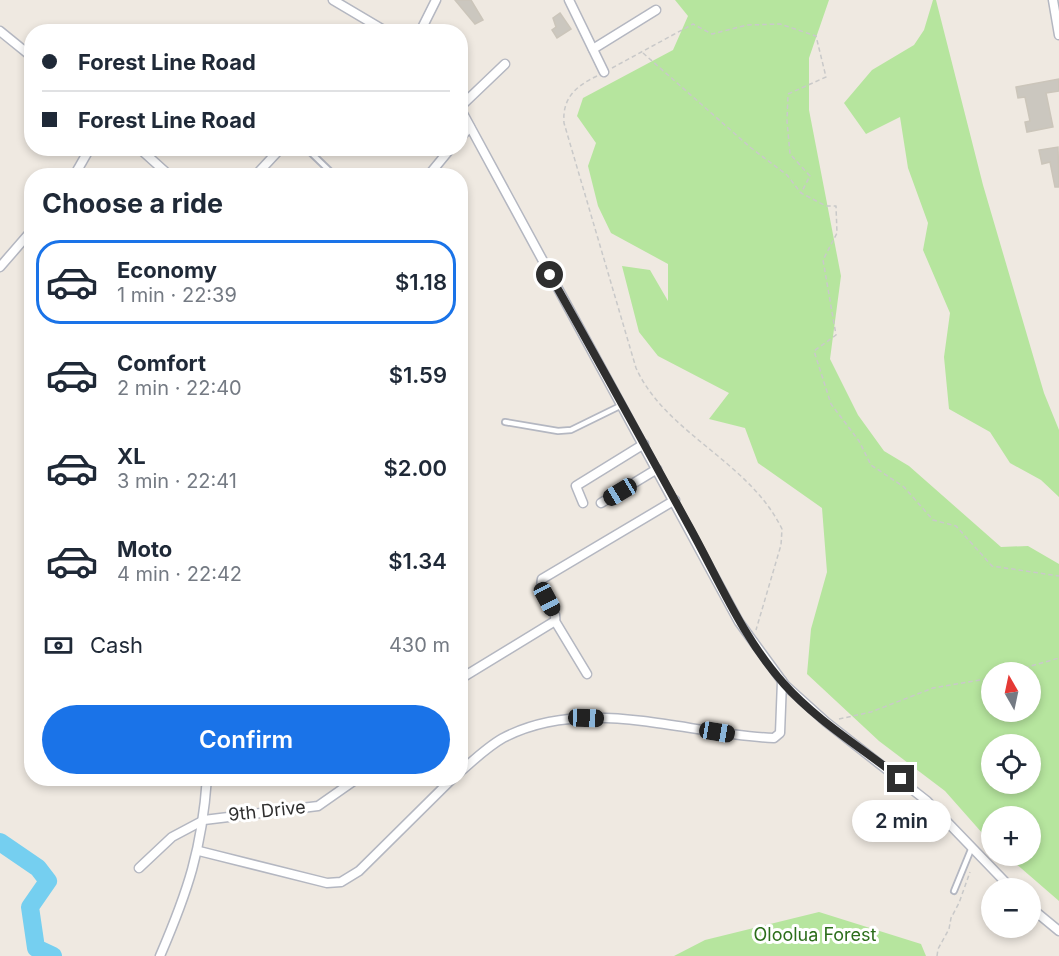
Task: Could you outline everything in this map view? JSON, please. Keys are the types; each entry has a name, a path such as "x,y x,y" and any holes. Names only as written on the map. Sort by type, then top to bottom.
{"street":[{"path":"333,0 373,24"},
{"path":"424,24 436,0"},
{"path":"568,0 604,72"},
{"path":"1053,0 1059,35"},
{"path":"592,49 656,10"},
{"path":"0,31 24,50"},
{"path":"468,99 505,64"},
{"path":"468,123 752,643 782,681 826,722 927,801 1001,878"},
{"path":"148,156 161,168"},
{"path":"262,168 274,156"},
{"path":"435,168 444,156"},
{"path":"0,267 24,239"},
{"path":"583,503 576,486 644,444"},
{"path":"601,503 657,469"},
{"path":"587,674 555,621 556,615 541,588 542,579 675,500"},
{"path":"468,674 555,621"},
{"path":"468,766 504,738 533,727 586,718 651,722 774,738 780,733 782,681"},
{"path":"160,956 188,888 199,851 206,786"},
{"name":"9th Drive","path":"204,820 318,806 347,786"},
{"path":"199,851 316,881 341,882 359,871 445,786"},
{"path":"139,868 172,837 204,820"},
{"path":"1041,916 1059,931"}],"lane":[{"path":"314,156 326,168"},
{"path":"505,423 558,431 571,429 622,405"},
{"path":"954,891 972,847"}],"path":[{"path":"752,643 781,545 782,529 752,486 717,452 660,404 645,387 636,368 568,140 563,114 568,96 586,81 693,24 712,34 747,25 780,24 816,36 826,77 788,94 787,121 790,154 810,176 801,193"},
{"path":"643,52 751,148 788,175 801,193 826,206 837,206 837,233 823,260 836,335 814,351 831,404 859,441 871,465 904,487 933,520 956,526 992,566 1059,576"},
{"path":"1041,663 1059,658"},
{"path":"826,722 871,712 933,688 981,680"},
{"path":"938,956 938,949 960,903 970,871"}],"green space":[{"path":"675,0 829,0 809,58 809,110 841,276 830,359 858,415 884,451 909,466 1001,547 1028,546 1059,564 1059,901 1041,885 1041,878 1032,878 1019,866 1041,866 1041,806 981,806 981,832 945,791 879,741 807,674 811,629 827,572 822,508 758,463 745,428 709,419 729,393 658,356 639,332 622,266 650,270 668,301 668,264 611,233 598,206 588,166 596,143 577,116 583,98 673,50 688,16"},
{"path":"933,0 936,0 983,185 1044,393 1059,430 1059,497 1041,480 1010,463 990,432 949,409 944,357 950,313 923,250 928,223 908,168 900,117 866,134 844,103 872,70 914,45 924,30"},
{"name":"Oloolua Forest","path":"819,912 921,944 926,956 674,956 705,940"}],"building":[{"path":"455,0 471,0 483,20 475,24"},
{"path":"560,13 571,29 557,38 552,30 556,27 553,18"},
{"path":"1059,79 1059,91 1046,93 1053,127 1027,132 1025,122 1030,121 1025,97 1018,98 1016,87"},
{"path":"1058,147 1059,187 1055,187 1050,162 1042,164 1039,150"}],"waterway":[{"path":"0,842 38,868 48,881 30,907 36,948 53,956"}],"route":[{"path":"550,275 691,529 739,622 758,651 785,685 806,705 901,779"}]}
